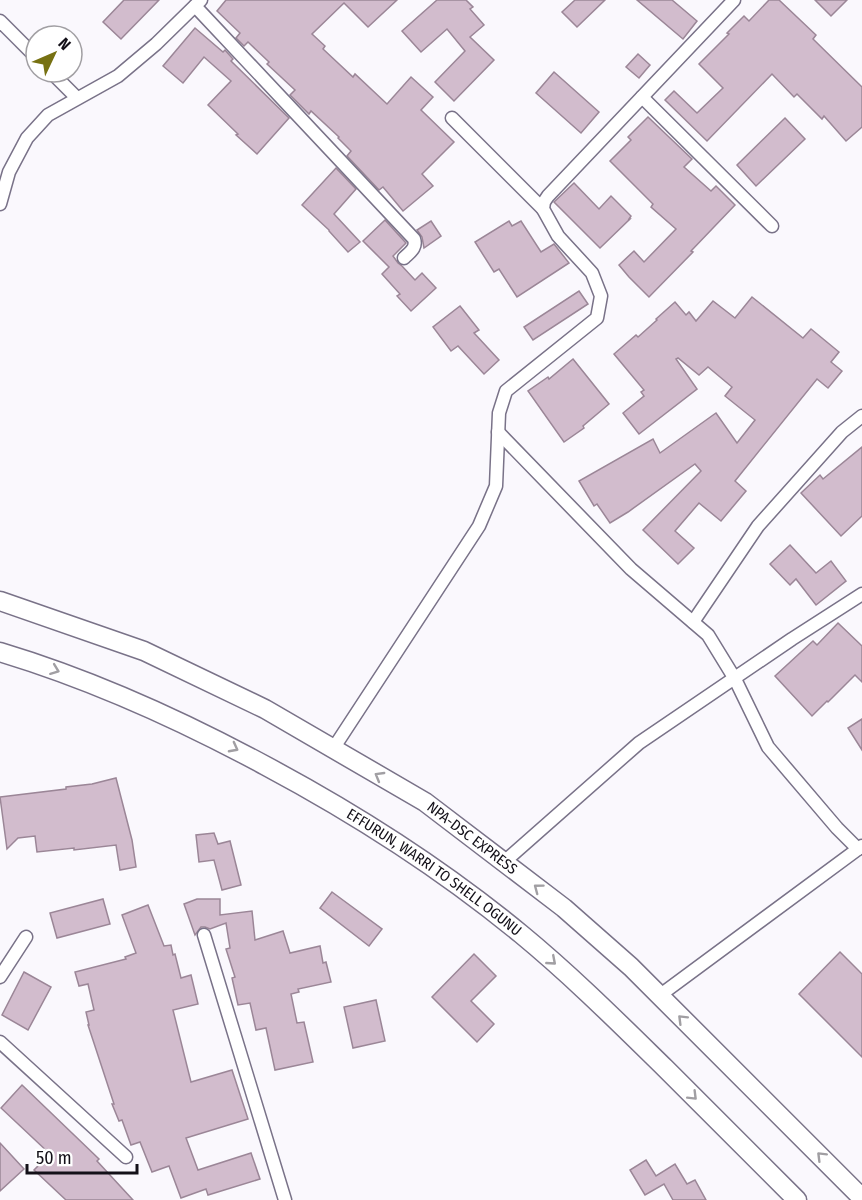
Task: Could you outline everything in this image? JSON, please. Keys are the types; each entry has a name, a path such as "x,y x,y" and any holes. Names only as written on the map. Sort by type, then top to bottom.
{"main road":[{"name":"NPA-DSC EXPRESS","path":"0,601 144,651 265,709 425,802 564,908 631,967 862,1198"},
{"name":"EFFURUN, WARRI TO SHELL OGUNU","path":"0,652 32,661 136,702 222,742 304,786 383,834 450,879 520,933 585,989 793,1199"}],"street":[{"path":"543,209 548,196 734,0"},
{"path":"0,204 9,172 27,138 48,115 118,76 156,44 198,3 414,239 414,247 404,258"},
{"path":"0,21 24,45"},
{"path":"63,84 77,98"},
{"path":"642,97 772,226"},
{"path":"333,749 479,526 496,486 499,412 506,392 597,318 601,296 592,273 558,236 543,209 452,118"},
{"path":"693,622 758,526 842,432 862,416"},
{"path":"498,432 631,569 708,635 735,679 768,747 837,828 860,847 660,996"},
{"path":"504,862 639,743 862,594"},
{"path":"204,935 285,1200"},
{"path":"0,977 26,937"},
{"path":"0,1042 126,1157"}],"building":[{"path":"124,0 159,0 121,39 103,22"},
{"path":"226,0 397,0 368,27 344,3 312,34 325,46 323,49 353,77 355,74 387,104 411,77 433,97 421,110 454,142 422,174 433,186 403,211 383,187 379,190 347,156 351,151 339,137 311,111 309,114 290,95 295,90 267,64 269,62 248,42 244,46 236,38 240,33 217,11"},
{"path":"437,0 466,0 473,7 470,9 484,25 470,37 494,60 454,101 435,82 465,51 447,29 421,52 402,31"},
{"path":"575,0 605,0 577,27 562,12"},
{"path":"637,0 672,0 697,21 683,39"},
{"path":"769,0 779,0 816,35 813,39 862,87 862,127 846,141 824,116 822,119 797,94 794,97 772,74 707,141 665,100 674,91 697,113 723,88 699,64 744,16 749,21"},
{"path":"815,0 847,0 831,16"},
{"path":"195,28 223,52 225,50 233,59 231,61 289,118 257,154 208,105 231,81 204,57 183,83 163,66"},
{"path":"638,54 650,65 639,78 626,67"},
{"path":"554,72 599,112 581,133 536,93"},
{"path":"648,117 692,159 684,167 711,191 716,186 735,205 649,297 619,265 634,251 644,262 676,229 651,207 653,204 610,161 631,140 628,137"},
{"path":"785,118 805,139 756,186 737,165"},
{"path":"336,168 356,189 334,214 360,242 348,252 329,230 302,205"},
{"path":"574,183 599,209 611,196 631,216 600,248 554,202"},
{"path":"385,220 406,243 393,256 398,263 415,280 422,273 436,288 411,311 397,296 400,294 382,274 389,267 363,241"},
{"path":"431,221 441,236 424,248 422,237 417,230"},
{"path":"509,221 512,226 521,221 541,252 554,244 569,263 517,297 499,269 494,272 475,242"},
{"path":"579,291 588,304 533,340 524,327"},
{"path":"752,297 803,338 811,329 839,352 831,362 842,371 828,388 817,379 735,481 746,491 721,521 699,503 675,531 694,548 678,564 643,530 701,471 695,464 610,523 597,504 594,506 579,481 653,439 660,453 716,413 737,443 755,420 725,396 732,387 708,367 699,375 678,358 676,359 697,389 639,434 623,413 644,396 641,392 644,390 614,354 636,335 638,337 675,302 686,315 689,312 696,321 713,301 735,318"},
{"path":"460,306 479,330 474,333 499,360 484,374 458,346 451,351 433,327"},
{"path":"573,359 609,404 583,426 584,428 564,442 528,391 548,377 549,379"},
{"path":"862,447 862,516 841,536 801,493 820,475 823,479"},
{"path":"790,545 816,573 831,561 846,581 816,605 796,579 790,585 770,564"},
{"path":"838,623 862,646 862,682 855,675 812,716 775,676 813,641 817,645"},
{"path":"862,719 862,750 848,728"},
{"path":"116,778 132,840 136,867 120,870 116,845 37,852 35,836 18,838 7,849 0,797 66,789 66,787"},
{"path":"214,833 218,844 230,841 241,885 222,890 214,860 199,862 196,835"},
{"path":"332,892 382,929 369,946 320,908"},
{"path":"103,899 110,924 57,938 50,913"},
{"path":"197,899 220,899 220,915 252,911 255,940 283,931 290,953 320,946 323,963 326,962 331,982 298,989 299,992 291,994 297,1023 304,1022 313,1062 275,1070 266,1028 256,1030 250,1003 238,1005 232,978 235,977 226,949 230,948 226,923 210,929 201,927 195,935 184,904"},
{"path":"148,905 164,946 171,945 181,978 191,975 198,1004 173,1010 191,1082 232,1070 248,1119 186,1138 198,1170 251,1153 260,1179 208,1195 206,1189 181,1198 169,1166 152,1172 140,1142 131,1145 122,1120 119,1121 112,1104 114,1104 88,1025 86,1012 94,1010 88,984 79,986 75,972 126,959 125,957 136,953 122,915"},
{"path":"840,952 862,974 862,1057 799,994"},
{"path":"474,954 496,976 471,1001 494,1024 477,1042 432,997"},
{"path":"24,972 51,987 28,1030 2,1015"},
{"path":"376,1000 385,1041 353,1048 344,1007"},
{"path":"22,1085 99,1159 97,1161 133,1200 66,1200 34,1170 50,1154 1,1108"},
{"path":"0,1143 24,1169 0,1191"},
{"path":"646,1160 656,1176 675,1164 687,1184 695,1180 706,1200 673,1200 664,1184 645,1195 630,1170"}]}
